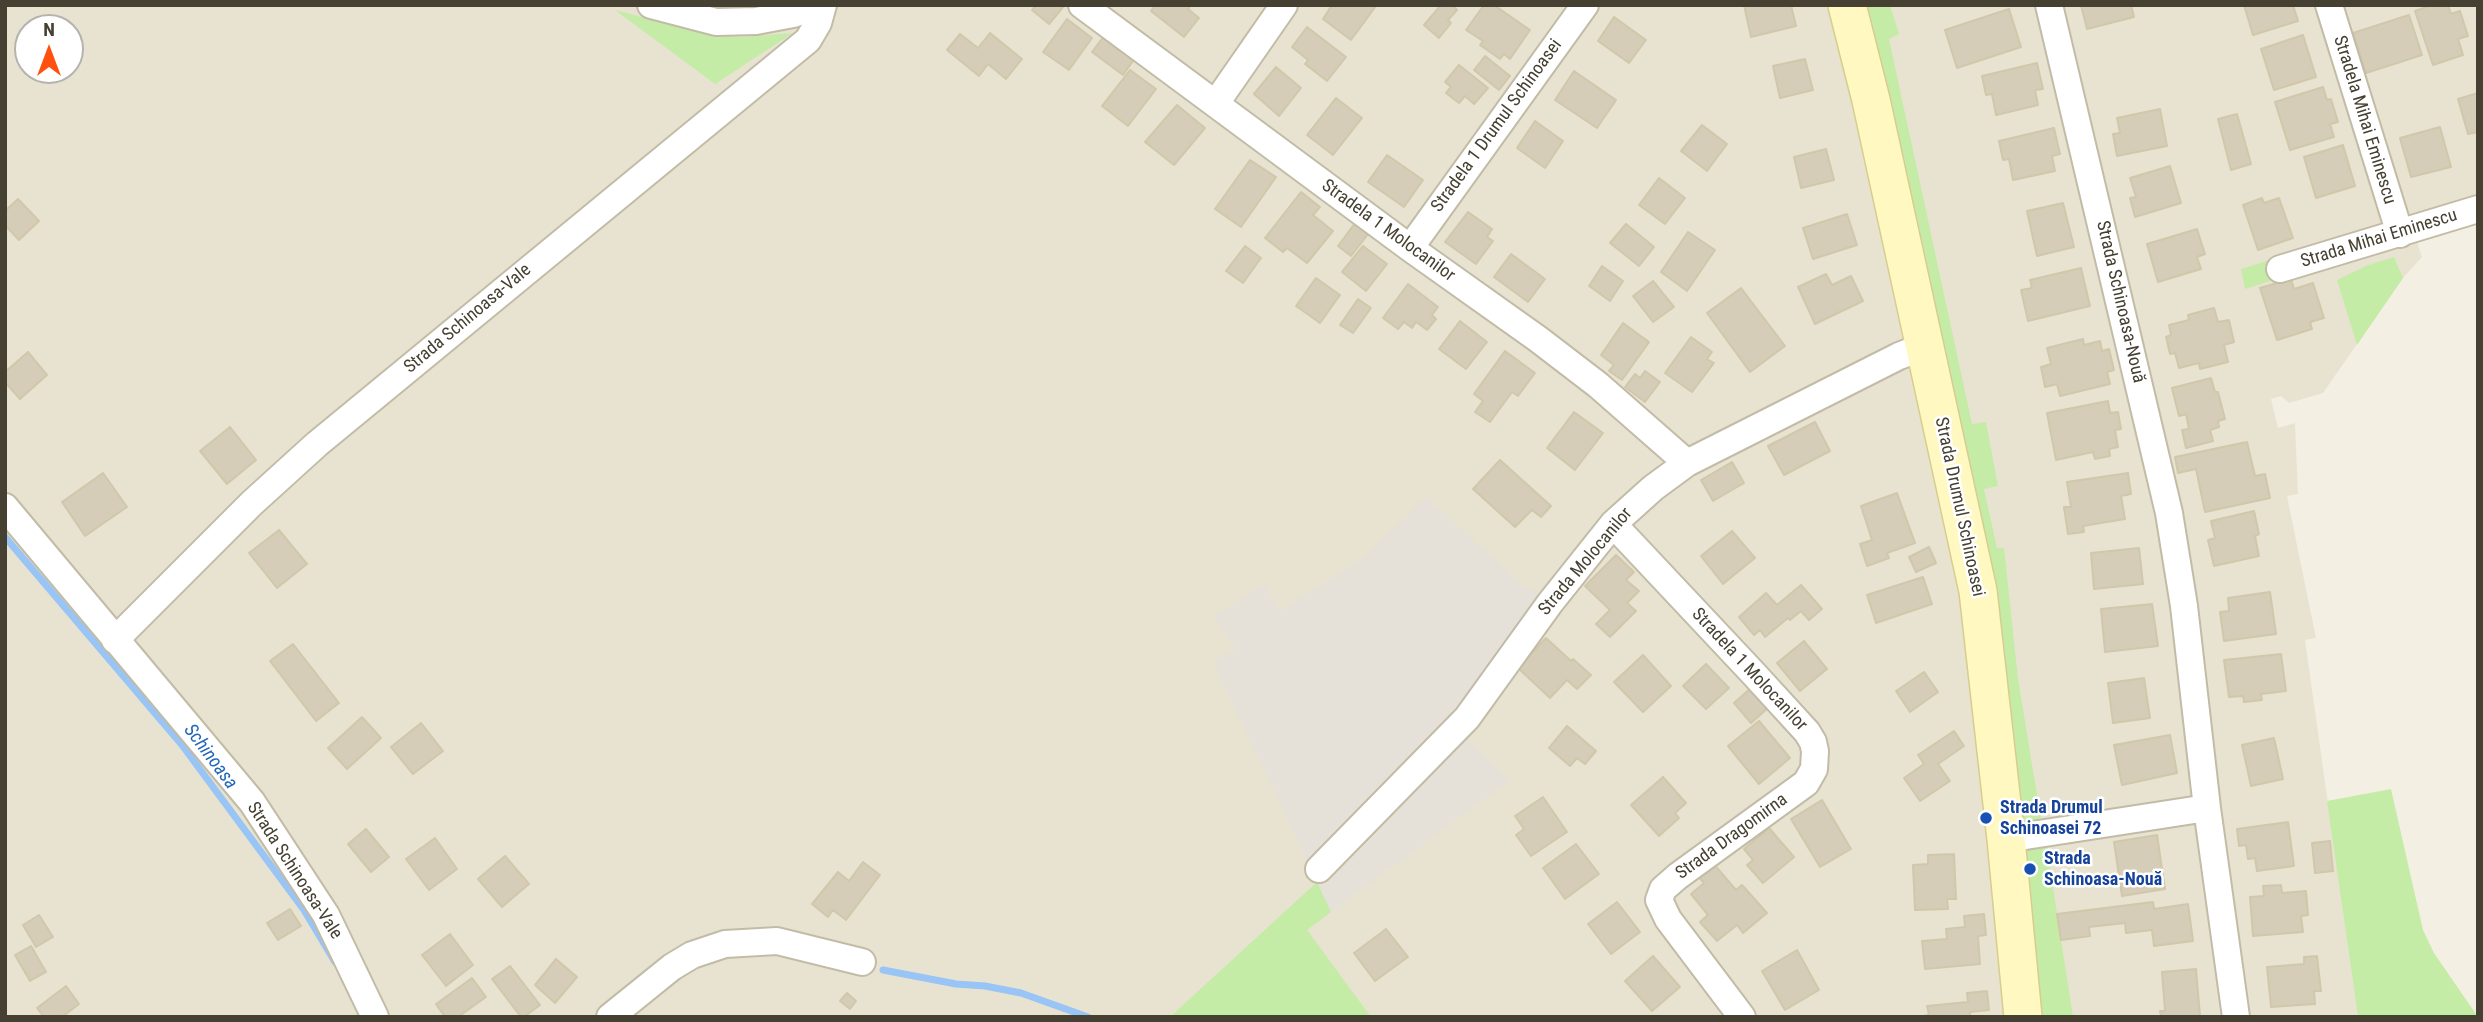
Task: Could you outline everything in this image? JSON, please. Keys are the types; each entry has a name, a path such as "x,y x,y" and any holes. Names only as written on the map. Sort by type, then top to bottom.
{"street":[{"path":"651,5 716,22 756,21 793,14 817,5"},
{"name":"Strada Schinoasa-Vale","path":"115,639 252,503 317,444 808,40 818,23 823,5"},
{"name":"Stradela 1 Molocanilor","path":"1083,5 1598,385 1687,463"},
{"path":"1216,103 1284,5"},
{"name":"Stradela 1 Drumul Schinoasei","path":"1410,248 1585,5"},
{"name":"Strada Drumul Schinoasei","path":"1847,5 1871,100 1978,591 2023,1017"},
{"name":"Strada Schinoasa-Nouă","path":"2049,5 2169,513 2184,606 2207,808 2236,1017"},
{"name":"Stradela Mihai Eminescu","path":"2329,5 2400,234"},
{"name":"Strada Mihai Eminescu","path":"2280,270 2478,209"},
{"name":"Strada Molocanilor","path":"1319,869 1467,718 1550,603 1614,524 1653,488 1687,463 1899,356 1925,346"},
{"name":"Strada Schinoasa-Vale","path":"5,507 251,802 326,915 375,1017"},
{"name":"Stradela 1 Molocanilor","path":"1614,524 1807,732 1813,742 1815,761"},
{"name":"Strada Dragomirna","path":"1742,1017 1668,919 1659,900 1663,889 1678,876 1806,783 1814,769 1815,761"},
{"path":"2006,839 2207,808"},
{"path":"610,1017 672,967 692,955 725,944 777,941 862,962"}],"shaded area":[{"path":"5,5 2478,5 2478,223 2417,242 2422,257 2403,278 2323,393 2289,403 2281,396 2271,399 2278,428 2295,423 2298,494 2287,496 2316,638 2305,640 2358,1017 5,1017"},
{"path":"1426,497 1526,588 1535,591 1543,589 1537,611 1454,725 1509,781 1331,912 1213,662 1236,649 1213,616 1264,584 1280,611 1363,558"}],"green space":[{"path":"1859,5 1890,5 1899,34 1889,39 1972,424 1986,422 1998,486 1984,489 1997,548 2004,548 2018,679 2041,819 2027,822 2014,813"},
{"path":"615,10 703,33 740,37 793,33 715,84"},
{"path":"2394,257 2403,278 2357,345 2337,280 2368,265"},
{"path":"2273,259 2280,278 2245,289 2241,269"},
{"path":"2391,789 2423,930 2434,953 2478,1017 2358,1017 2327,801"},
{"path":"2047,846 2073,1017 2034,1017 2018,850"},
{"path":"1317,882 1331,912 1307,930 1371,1017 1170,1017"}],"building":[{"path":"1036,5 1064,6 1049,24 1032,10"},
{"path":"1155,5 1191,5 1188,9 1199,18 1184,37 1151,11"},
{"path":"1332,5 1376,6 1351,40 1323,19"},
{"path":"1441,5 1452,5 1457,10 1448,20 1451,23 1439,38 1424,25"},
{"path":"1484,5 1494,5 1530,30 1510,59 1504,54 1500,59 1480,45 1483,41 1466,30"},
{"path":"1744,5 1791,5 1796,26 1751,37"},
{"path":"2081,5 2131,5 2134,17 2087,29"},
{"path":"2244,5 2293,5 2298,21 2253,35"},
{"path":"2432,5 2448,5 2451,14 2460,11 2468,36 2458,39 2463,55 2433,65 2415,11"},
{"path":"2009,9 2021,47 1957,68 1945,30"},
{"path":"2409,15 2422,55 2366,73 2353,33"},
{"path":"1614,17 1646,40 1629,63 1598,41"},
{"path":"1067,19 1092,38 1069,70 1043,52"},
{"path":"1307,27 1346,57 1327,81 1305,64 1308,60 1292,47"},
{"path":"990,33 1022,59 1006,79 988,64 979,76 947,50 960,34 978,48"},
{"path":"2303,35 2316,77 2274,90 2261,49"},
{"path":"1104,36 1135,58 1123,75 1092,52"},
{"path":"1485,56 1510,76 1499,90 1474,70"},
{"path":"1805,59 1813,90 1780,98 1773,66"},
{"path":"2037,63 2043,89 2035,90 2038,105 1996,115 1992,94 1986,95 1982,76"},
{"path":"1459,65 1488,88 1474,104 1465,96 1459,103 1446,93 1451,87 1445,82"},
{"path":"1276,67 1301,88 1279,116 1254,94"},
{"path":"1130,70 1156,89 1128,126 1102,106"},
{"path":"1574,71 1616,100 1597,128 1555,100"},
{"path":"2323,87 2327,100 2331,99 2338,122 2330,124 2334,137 2290,150 2275,102"},
{"path":"2478,93 2478,132 2468,134 2458,99"},
{"path":"1336,98 1362,118 1333,155 1307,135"},
{"path":"1177,105 1205,128 1174,165 1145,142"},
{"path":"2160,109 2167,146 2117,156 2113,134 2120,133 2117,118"},
{"path":"2237,114 2251,164 2231,170 2218,119"},
{"path":"1535,121 1563,141 1545,168 1517,148"},
{"path":"1702,125 1727,144 1707,171 1681,151"},
{"path":"2440,127 2451,167 2411,177 2400,138"},
{"path":"2054,128 2060,154 2052,156 2055,171 2013,180 2009,159 2003,160 1999,141"},
{"path":"2343,145 2355,186 2316,198 2304,157"},
{"path":"1826,149 1834,180 1801,188 1794,157"},
{"path":"1387,155 1423,180 1404,207 1368,182"},
{"path":"1250,160 1276,177 1241,227 1215,209"},
{"path":"2170,166 2181,203 2135,217 2130,198 2136,197 2130,178"},
{"path":"1659,178 1685,198 1665,224 1639,205"},
{"path":"1301,192 1320,207 1313,215 1333,231 1307,263 1287,248 1283,252 1265,238"},
{"path":"2262,198 2264,203 2279,198 2293,238 2258,250 2243,205"},
{"path":"18,199 39,221 19,240 5,225 5,211"},
{"path":"2063,203 2074,247 2037,256 2027,211"},
{"path":"1468,212 1492,229 1487,237 1493,241 1476,264 1445,242"},
{"path":"1847,214 1857,245 1813,259 1803,228"},
{"path":"1358,219 1372,229 1351,256 1338,246"},
{"path":"1626,224 1654,247 1639,266 1610,243"},
{"path":"2197,229 2205,254 2197,257 2201,269 2158,282 2147,244"},
{"path":"1688,232 1715,250 1687,291 1661,272"},
{"path":"1245,246 1261,258 1243,283 1226,271"},
{"path":"1363,246 1387,264 1366,291 1342,272"},
{"path":"1511,254 1545,279 1528,302 1494,277"},
{"path":"1602,266 1623,281 1610,301 1589,286"},
{"path":"2081,268 2090,306 2028,321 2021,290 2032,288 2030,280"},
{"path":"1826,274 1832,285 1851,276 1863,301 1815,324 1798,287"},
{"path":"1316,278 1340,295 1320,323 1296,306"},
{"path":"2291,279 2294,289 2313,283 2324,318 2310,322 2312,329 2277,340 2260,288"},
{"path":"1653,281 1674,307 1653,322 1633,296"},
{"path":"1408,284 1438,307 1432,315 1436,319 1427,330 1416,322 1412,328 1404,322 1398,329 1383,318"},
{"path":"1741,288 1785,346 1750,372 1707,313"},
{"path":"1358,299 1371,308 1353,333 1340,325"},
{"path":"2214,308 2218,322 2229,320 2234,342 2224,345 2228,362 2200,369 2199,363 2179,368 2175,353 2170,354 2166,337 2171,335 2169,325 2189,320 2188,315"},
{"path":"1460,321 1487,342 1466,369 1439,349"},
{"path":"1623,323 1649,342 1622,380 1609,371 1614,365 1601,355"},
{"path":"1691,337 1712,352 1707,359 1714,363 1692,392 1665,373"},
{"path":"2083,339 2084,345 2100,341 2102,351 2109,349 2114,370 2107,372 2110,384 2060,396 2057,384 2045,387 2041,367 2051,364 2047,348"},
{"path":"1505,351 1535,373 1518,396 1512,392 1490,422 1475,412 1483,401 1474,394"},
{"path":"28,352 47,375 20,399 5,382 5,372"},
{"path":"1645,371 1660,382 1645,402 1625,387 1635,374 1640,378"},
{"path":"2211,378 2215,392 2218,392 2225,419 2218,421 2219,427 2210,430 2213,441 2186,448 2182,430 2189,429 2186,414 2179,416 2172,388"},
{"path":"2108,401 2110,413 2118,412 2121,429 2115,430 2118,447 2109,449 2110,456 2095,459 2093,452 2056,460 2047,413"},
{"path":"1574,412 1603,433 1575,470 1547,448"},
{"path":"1815,422 1830,451 1784,475 1768,446"},
{"path":"230,427 256,460 227,484 200,451"},
{"path":"2247,442 2255,476 2265,474 2270,498 2205,512 2196,469 2178,473 2175,457"},
{"path":"1500,460 1551,506 1541,517 1532,510 1515,527 1473,489"},
{"path":"1732,462 1744,483 1713,501 1701,480"},
{"path":"103,473 127,507 85,536 62,502"},
{"path":"2128,473 2131,494 2121,496 2125,519 2083,526 2084,532 2068,534 2064,507 2071,507 2067,482"},
{"path":"1897,493 1915,543 1887,553 1889,558 1867,566 1860,544 1872,540 1861,506"},
{"path":"2254,511 2259,534 2255,536 2259,556 2214,566 2208,540 2215,538 2211,521"},
{"path":"279,530 307,564 277,588 249,553"},
{"path":"1732,531 1755,558 1723,584 1701,556"},
{"path":"1929,547 1936,563 1916,572 1909,557"},
{"path":"2139,548 2143,584 2094,589 2091,553"},
{"path":"1616,555 1634,572 1626,580 1639,591 1627,603 1636,611 1610,637 1596,624 1610,610 1585,586"},
{"path":"1923,577 1932,604 1876,623 1867,595"},
{"path":"1801,585 1822,609 1809,620 1801,611 1765,637 1760,630 1754,635 1739,617 1766,593 1777,605"},
{"path":"2270,592 2276,634 2224,641 2220,612 2229,611 2228,598"},
{"path":"2152,604 2158,646 2105,652 2101,609"},
{"path":"1546,638 1591,675 1577,689 1567,680 1550,698 1518,668"},
{"path":"1804,641 1827,669 1800,691 1777,663"},
{"path":"293,644 339,703 316,721 270,661"},
{"path":"2281,654 2286,691 2261,694 2262,700 2244,702 2243,696 2229,697 2224,660"},
{"path":"1643,655 1671,686 1643,712 1614,682"},
{"path":"1706,664 1729,688 1706,709 1683,686"},
{"path":"1924,672 1938,692 1910,712 1896,691"},
{"path":"2144,678 2150,718 2113,723 2108,683"},
{"path":"1752,687 1769,707 1751,723 1734,703"},
{"path":"362,717 381,738 347,769 328,748"},
{"path":"1759,721 1790,758 1759,784 1728,746"},
{"path":"421,723 443,751 413,774 391,747"},
{"path":"1567,726 1596,751 1585,764 1577,758 1570,766 1549,748"},
{"path":"1954,731 1964,746 1938,764 1950,781 1920,801 1904,778 1924,764 1918,755"},
{"path":"2170,735 2177,773 2122,785 2114,745"},
{"path":"2274,738 2283,779 2251,786 2242,745"},
{"path":"1663,777 1686,803 1675,813 1679,818 1659,836 1631,805"},
{"path":"1543,797 1567,832 1531,856 1516,835 1524,829 1515,816"},
{"path":"1822,800 1851,849 1820,867 1791,819"},
{"path":"2288,822 2294,866 2257,871 2255,858 2248,859 2246,845 2239,846 2237,829"},
{"path":"1769,828 1794,857 1763,883 1747,865 1753,860 1744,849"},
{"path":"366,829 389,857 371,872 348,844"},
{"path":"2157,835 2165,889 2122,896 2114,842"},
{"path":"435,838 457,869 429,890 406,859"},
{"path":"2330,841 2333,871 2315,873 2312,843"},
{"path":"1576,844 1599,874 1565,899 1543,868"},
{"path":"1954,854 1956,899 1947,899 1948,909 1915,910 1913,865 1928,864 1928,855"},
{"path":"505,856 529,884 502,907 478,879"},
{"path":"863,862 880,875 846,920 833,910 828,917 812,904 838,872 849,881"},
{"path":"1712,862 1736,890 1742,885 1767,913 1743,933 1737,925 1717,941 1700,922 1708,915 1691,894 1704,883 1697,875"},
{"path":"2281,885 2282,893 2306,891 2308,915 2301,916 2303,932 2253,936 2250,897 2264,896 2263,886"},
{"path":"1617,902 1640,932 1611,954 1588,924"},
{"path":"2153,902 2154,909 2188,904 2193,941 2154,946 2152,930 2126,933 2125,923 2089,927 2090,936 2061,940 2057,914"},
{"path":"290,909 301,926 278,940 267,923"},
{"path":"1984,914 1986,935 1978,936 1980,964 1925,969 1922,941 1947,939 1946,929 1965,927 1964,916"},
{"path":"39,915 53,937 36,947 23,925"},
{"path":"1386,929 1408,957 1375,981 1354,953"},
{"path":"450,934 473,965 446,986 422,955"},
{"path":"31,946 46,972 30,981 15,955"},
{"path":"1797,950 1819,990 1785,1010 1762,971"},
{"path":"1653,956 1680,987 1652,1011 1625,981"},
{"path":"2317,956 2321,991 2314,991 2315,1004 2271,1007 2267,967 2304,964 2304,957"},
{"path":"556,959 577,977 555,1003 535,985"},
{"path":"510,966 540,1005 524,1017 521,1017 492,979"},
{"path":"2196,969 2200,1016 2161,1017 2160,1011 2165,1011 2162,972"},
{"path":"472,978 486,997 458,1017 445,1017 436,1004"},
{"path":"66,986 79,1004 62,1017 44,1017 37,1008"},
{"path":"1987,991 1989,1010 1970,1012 1970,1017 1918,1017 1929,1015 1927,1006 1968,1002 1967,993"},
{"path":"847,993 856,1001 850,1009 840,1001"}],"waterway":[{"name":"Schinoasa","path":"5,537 182,745 304,910 335,962"},
{"path":"883,970 1021,993 1088,1017"}],"place":[{"name":"Strada Drumul Schinoasei 72","path":"1986,818"},
{"name":"Strada Schinoasa-Nouă","path":"2030,869"}]}
